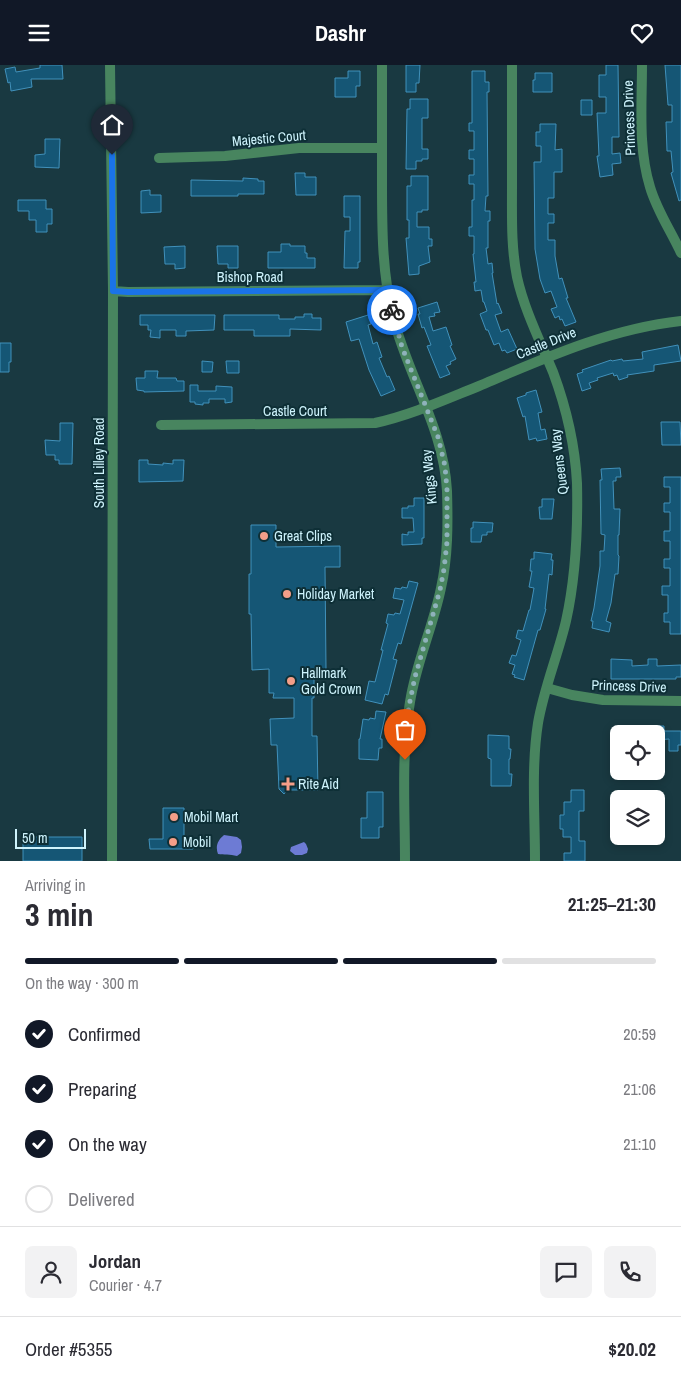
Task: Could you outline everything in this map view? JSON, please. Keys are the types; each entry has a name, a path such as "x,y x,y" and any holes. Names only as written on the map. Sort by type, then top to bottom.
{"street":[{"name":"South Lilley Road","path":"110,65 113,291 112,861"},
{"name":"Kings Way","path":"382,65 383,251 388,290 402,347 438,437 445,466 447,490 447,542 444,569 440,590 415,677 407,719 405,861"},
{"name":"Queens Way","path":"512,65 512,230 514,262 522,296 563,402 575,461 577,499 576,557 572,595 539,721 535,754 535,861"},
{"name":"Princess Drive","path":"642,65 642,139 645,164 650,187 657,205 681,253"},
{"name":"Majestic Court","path":"159,158 225,156 298,148 382,148"},
{"name":"Bishop Road","path":"113,291 388,290"},
{"name":"Castle Drive","path":"427,408 587,342 623,331 681,321"},
{"name":"Castle Court","path":"162,425 365,424 395,418 427,408"},
{"name":"Princess Drive","path":"547,688 572,695 603,700 681,701"}],"water":[{"path":"224,835 237,837 241,840 241,853 237,856 218,854 218,843"},
{"path":"304,842 308,849 307,853 295,855 290,851 291,847"}],"building":[{"path":"40,65 62,65 63,79 31,79 32,87 11,91 5,69 15,67 16,72 40,68"},
{"path":"406,65 420,65 419,83 416,83 416,92 406,92"},
{"path":"606,65 618,65 619,137 612,137 612,154 620,153 621,163 612,164 613,175 600,177 597,156 599,156 597,113 606,113 606,97 599,97 599,75 606,75"},
{"path":"665,65 681,65 681,200 679,201 671,173 673,172 671,151 667,151 666,122 672,122 672,105 668,105"},
{"path":"348,71 360,71 360,86 356,86 356,97 335,97 335,78 348,78"},
{"path":"472,71 485,71 485,82 489,82 489,92 487,92 488,196 486,196 485,211 490,211 490,221 488,221 488,248 486,248 488,264 492,263 497,304 502,313 495,315 501,332 508,329 517,349 507,353 505,350 502,351 499,343 494,345 488,330 486,330 480,314 487,311 481,290 475,291 474,236 469,236 469,227 472,227 472,200 474,200 474,184 469,184 469,175 474,175 474,159 469,159 469,150 474,150 474,131 469,131 469,123 472,123"},
{"path":"535,73 552,73 552,92 533,92"},
{"path":"410,99 428,99 428,118 422,118 422,149 428,149 428,159 416,161 416,169 406,169 407,109 410,109"},
{"path":"581,100 592,100 592,115 581,115"},
{"path":"540,124 556,124 555,150 562,149 562,172 554,172 554,198 548,198 548,214 554,214 554,223 548,223 548,240 555,240 555,256 559,279 562,278 568,298 566,298 576,322 565,326 559,316 555,318 551,309 557,307 551,291 545,293 540,279 535,249 534,162 541,162 541,146 536,146 536,132 540,132"},
{"path":"45,139 60,139 59,168 35,167 35,155 45,154"},
{"path":"295,173 305,173 305,177 316,177 316,195 296,195"},
{"path":"411,176 428,176 428,210 417,212 417,227 429,227 429,239 432,239 432,246 428,246 430,262 419,266 419,274 409,275 406,238 409,238 407,186 411,186"},
{"path":"243,178 264,181 264,194 191,196 191,180 243,181"},
{"path":"150,190 150,195 161,195 161,212 141,213 141,191"},
{"path":"344,196 360,196 360,262 358,262 358,268 344,268 345,231 350,231 350,217 344,217"},
{"path":"18,200 46,200 46,209 52,209 52,224 47,224 47,232 36,232 36,220 29,220 29,211 18,211"},
{"path":"281,244 305,246 307,258 315,258 315,268 268,268 268,252 281,252"},
{"path":"185,246 185,268 175,269 175,264 165,264 164,247"},
{"path":"217,246 238,246 238,268 228,268 228,264 218,264"},
{"path":"437,302 440,312 434,313 435,316 429,317 433,331 446,327 452,345 450,346 456,359 446,366 450,374 440,378 427,346 431,345 424,327 422,328 418,314 420,314 418,308"},
{"path":"304,314 312,314 312,318 321,318 321,330 290,329 290,336 254,336 254,330 224,330 224,315 279,315 279,319 295,319 295,317 304,317"},
{"path":"140,315 215,315 214,330 186,331 186,336 176,336 176,330 160,330 160,338 150,337 151,330 148,330 148,325 140,325"},
{"path":"368,315 371,324 368,325 373,344 377,342 382,357 379,358 395,390 381,396 369,370 359,339 351,341 346,322"},
{"path":"0,343 11,343 9,372 0,372"},
{"path":"678,345 681,361 654,365 654,371 627,375 628,377 619,380 617,375 614,376 613,373 597,378 598,380 589,383 591,388 582,391 577,374 583,372 582,370 611,360 643,359 642,352"},
{"path":"202,361 213,362 212,372 202,372"},
{"path":"226,361 239,361 239,373 227,373"},
{"path":"145,371 158,371 157,378 176,378 177,381 184,381 184,391 144,392 137,390 136,378 145,378"},
{"path":"190,385 198,385 198,391 216,391 216,386 232,387 232,402 225,403 225,399 209,399 209,403 203,403 203,405 190,402"},
{"path":"536,390 542,412 538,413 541,430 545,429 547,439 537,441 536,438 529,440 525,416 523,417 517,398"},
{"path":"661,422 680,422 681,445 662,445"},
{"path":"60,423 73,423 72,464 59,464 59,460 55,460 55,455 46,455 45,440 60,441"},
{"path":"139,460 148,460 148,464 163,465 163,463 173,464 173,460 184,460 183,481 139,482"},
{"path":"620,468 621,477 616,477 616,481 613,481 614,509 620,509 619,556 618,574 615,574 611,603 606,621 611,623 609,632 592,628 593,621 591,621 600,566 600,551 604,551 605,535 601,534 600,480 602,480 601,469"},
{"path":"664,477 681,477 681,634 670,634 670,622 664,622 664,613 668,613 668,595 662,595 662,586 670,586 670,568 664,568 664,559 670,559 670,541 664,541 664,531 670,531 670,512 664,512 664,503 670,503 670,487 664,487"},
{"path":"414,498 424,498 424,538 422,538 422,544 402,545 402,534 408,535 408,532 414,532 413,518 402,518 402,508 414,506"},
{"path":"542,499 554,499 552,519 540,519 539,507 542,507"},
{"path":"473,522 493,523 492,532 482,535 481,542 471,542"},
{"name":"Holiday Market","path":"251,525 276,525 276,547 340,546 340,567 325,567 326,669 314,669 312,736 317,736 318,790 287,790 284,794 279,789 277,745 271,745 270,719 294,718 294,698 273,698 274,693 269,693 269,669 252,670 251,614 249,614"},
{"path":"534,552 552,554 552,575 549,574 546,609 524,680 514,677 515,675 512,674 515,665 509,663 512,655 516,656 521,640 516,638 518,630 523,631 530,610 534,588 529,587 532,571 530,571"},
{"path":"409,581 418,583 401,644 398,643 393,659 397,660 388,695 385,694 382,704 365,700 369,681 375,682 388,624 386,623 388,614 400,614 404,600 393,598 395,588 407,588"},
{"path":"611,659 632,660 632,666 648,665 648,659 657,659 657,666 681,665 681,677 676,677 676,679 611,679"},
{"path":"376,711 386,712 380,739 382,739 382,748 379,748 378,760 359,759 359,739 363,719 375,719"},
{"path":"665,731 681,731 681,745 678,745 678,751 669,751 669,739 665,739"},
{"path":"488,735 509,736 509,749 511,749 509,774 512,774 511,786 491,786 491,759 488,758"},
{"path":"571,790 584,790 584,811 579,811 579,841 585,841 585,861 564,861 564,853 571,853 571,837 563,837 563,829 560,829 560,815 564,815 564,802 571,802"},
{"path":"367,792 383,792 383,827 379,827 379,838 361,838 361,818 367,818"},
{"path":"163,808 184,808 184,838 192,838 193,849 150,849 149,839 163,839"},
{"path":"23,837 82,837 82,861 23,861"}],"way so far":[{"path":"392,310 402,347 438,437 445,466 447,490 447,542 444,569 410,701 405,760"}],"place":[{"name":"Great Clips","path":"264,536"},
{"name":"Holiday Market","path":"287,594"},
{"name":"Hallmark Gold Crown","path":"291,681"},
{"name":"Rite Aid","path":"288,784"},
{"name":"Mobil Mart","path":"174,817"},
{"name":"Mobil","path":"173,842"}],"route":[{"path":"112,155 113,291 388,290 392,310"}]}
